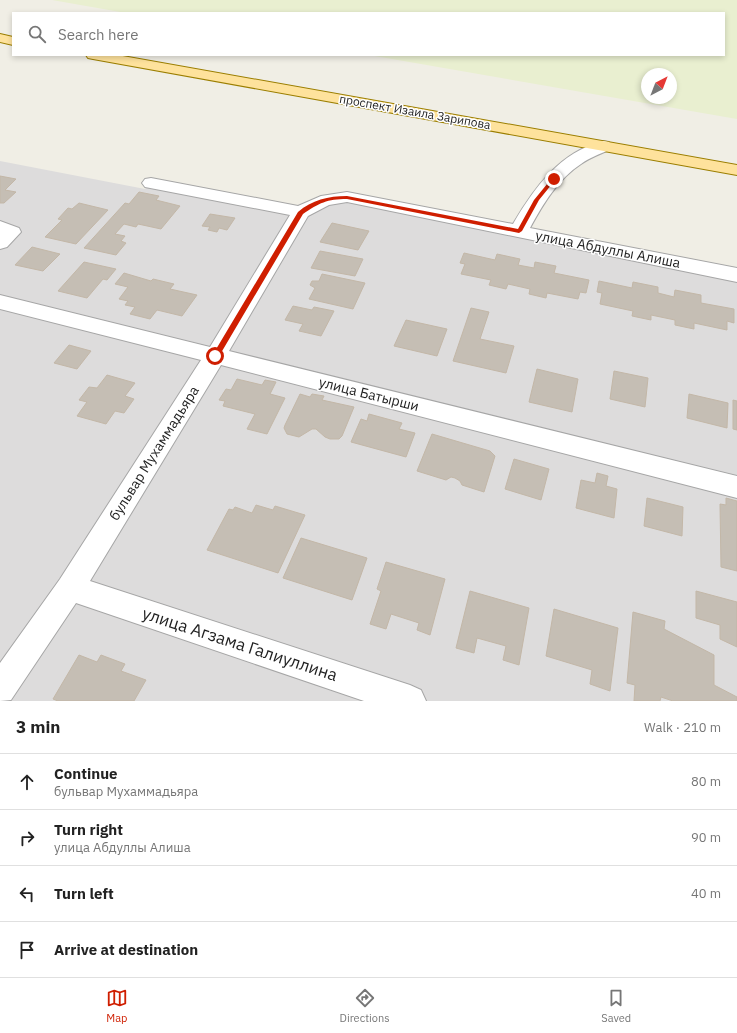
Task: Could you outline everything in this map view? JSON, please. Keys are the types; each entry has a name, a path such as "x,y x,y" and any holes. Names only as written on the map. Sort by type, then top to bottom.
{"main road":[{"path":"0,38 12,41"},
{"name":"проспект Изаила Зарипова","path":"99,56 737,170"}],"street":[{"path":"519,231 537,200 554,179 575,160 603,146"},
{"path":"152,183 301,212"},
{"name":"улица Абдуллы Алиша","path":"301,212 318,202 331,198 347,197 737,275"},
{"name":"бульвар Мухаммадьяра","path":"0,689 70,588 215,356 301,212"},
{"name":"улица Батырши","path":"0,302 737,486"},
{"name":"улица Агзама Галиуллина","path":"70,588 410,701"}],"shaded area":[{"path":"0,161 145,189 151,183 301,212 331,198 737,278 737,701 0,701"}],"green space":[{"path":"52,0 737,0 737,119 651,104 677,104 677,68 641,68 641,102 375,56 725,56 725,12 120,12"}],"building":[{"path":"0,176 16,179 5,190 16,192 4,203 0,203"},
{"path":"139,192 159,196 156,200 180,206 161,229 138,224 136,227 124,224 115,234 125,236 121,241 126,243 116,255 84,248 125,203 129,204"},
{"path":"79,203 108,210 76,244 45,237 62,220 58,219 68,208 72,209"},
{"path":"210,214 235,218 227,230 219,228 217,232 208,230 210,227 202,226"},
{"path":"332,223 369,231 358,250 320,242"},
{"path":"32,247 60,254 43,271 15,265"},
{"path":"320,251 363,259 355,276 311,268"},
{"path":"464,253 495,260 497,254 520,259 518,265 534,268 535,262 556,266 554,273 589,280 586,293 580,292 578,299 547,293 546,298 529,294 530,289 508,284 506,289 489,285 491,280 461,274 465,264 460,263"},
{"path":"84,262 116,269 107,280 103,279 87,298 58,291"},
{"path":"124,273 151,281 153,279 174,284 170,289 197,295 182,316 157,310 150,319 130,314 135,307 125,305 128,301 119,299 128,287 115,284"},
{"path":"322,274 365,283 353,309 309,299 315,288 310,285 312,281 319,281"},
{"path":"599,281 632,288 633,282 658,287 658,293 674,297 675,290 701,295 701,303 734,309 734,323 727,321 727,330 694,323 694,329 675,325 675,320 651,315 651,320 632,316 633,311 600,304 602,293 597,292"},
{"path":"293,306 312,310 314,307 334,311 321,336 299,331 303,324 285,320"},
{"path":"471,308 489,312 480,339 514,346 506,373 453,361"},
{"path":"406,320 447,329 437,356 394,346"},
{"path":"69,345 91,351 77,369 54,363"},
{"path":"537,369 578,379 572,412 529,402"},
{"path":"614,371 648,378 645,407 610,399"},
{"path":"107,375 135,383 125,396 134,399 124,413 115,411 106,424 77,416 87,402 79,400 89,387 97,388"},
{"path":"237,379 262,385 265,380 276,382 270,394 285,398 267,434 247,429 255,414 223,406 225,401 219,400 226,389 231,390"},
{"path":"300,394 310,397 312,394 324,396 322,400 354,407 342,436 339,439 330,439 325,437 316,429 312,429 299,437 287,434 284,428"},
{"path":"689,394 728,403 727,428 687,418"},
{"path":"733,400 737,401 737,430 733,429"},
{"path":"369,414 402,423 399,429 415,433 406,457 351,442 361,419 367,421"},
{"path":"432,434 490,451 495,456 484,492 462,485 460,481 455,478 451,477 446,480 417,471"},
{"path":"514,459 549,469 541,500 505,489"},
{"path":"597,473 608,476 606,486 617,489 614,518 576,508 581,480 595,483"},
{"path":"647,498 683,507 682,536 644,526"},
{"path":"726,498 737,501 737,571 721,567 720,504 726,505"},
{"path":"256,505 273,510 275,506 305,515 278,573 207,550 229,509 233,510 235,507 252,513"},
{"path":"301,538 367,558 352,600 283,578"},
{"path":"386,562 445,579 430,635 417,630 419,623 391,614 386,629 370,624 381,591 377,589"},
{"path":"470,591 529,608 519,665 503,660 506,646 477,638 474,653 456,648"},
{"path":"696,591 737,602 737,647 720,639 720,625 696,618"},
{"path":"554,609 618,628 610,691 590,684 592,670 546,656"},
{"path":"633,612 665,621 664,629 714,655 714,685 737,697 737,701 673,701 661,697 660,701 634,701 635,685 627,683"},
{"path":"79,655 97,662 101,655 125,664 121,671 146,680 134,701 58,701 53,699"}],"route":[{"path":"215,356 301,212 318,202 331,198 347,197 519,231 537,200 554,179"}]}
